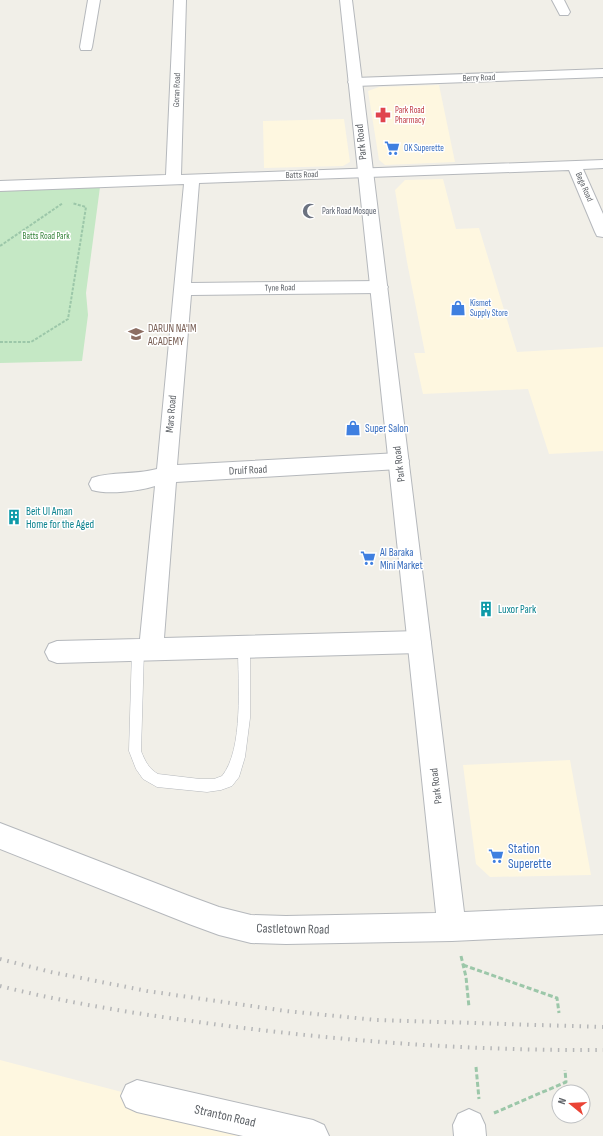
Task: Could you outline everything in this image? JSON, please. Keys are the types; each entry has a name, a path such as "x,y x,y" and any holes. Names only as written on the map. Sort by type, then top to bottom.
{"street":[{"path":"86,47 94,0"},
{"name":"Goran Road","path":"180,0 182,179"},
{"name":"Park Road","path":"346,0 452,928"},
{"path":"558,0 564,12"},
{"name":"Berry Road","path":"355,82 603,73"},
{"name":"Batts Road","path":"0,186 365,174 603,164"},
{"name":"Bega Road","path":"574,165 603,232"},
{"name":"Mars Road","path":"145,650 166,474 182,289 182,179"},
{"name":"Tyne Road","path":"182,289 379,287"},
{"name":"Druif Road","path":"99,484 144,480 166,474 399,461"},
{"path":"57,652 419,642"},
{"name":"Castletown Road","path":"0,836 219,921 251,929 452,928 603,920"},
{"name":"Stranton Road","path":"137,1096 313,1136"}],"lane":[{"path":"145,650 135,751 139,766 147,776 168,783 213,786 227,780 236,767 243,736 244,647"}],"path":[{"path":"0,246 65,201"},
{"path":"0,342 31,342 68,319 86,207 72,203"},
{"path":"461,956 466,977 469,1007"},
{"path":"463,965 557,998 559,1013"},
{"path":"476,1068 478,1119 566,1082 565,1070"}],"shaded area":[{"path":"439,85 455,162 385,165 379,160 368,91 379,87"},
{"path":"344,119 350,162 343,166 264,168 263,121"},
{"path":"443,179 456,229 479,228 517,352 603,347 603,451 549,454 528,389 423,394 414,353 425,353 407,262 395,190 405,180"},
{"path":"570,760 591,875 490,877 476,864 463,765"},
{"path":"0,1060 137,1096 313,1136 0,1136"}],"green space":[{"name":"Batts Road Park","path":"100,187 86,293 88,315 82,361 0,363 0,191"}],"railway":[{"path":"0,959 51,972 147,991 286,1011 376,1020 603,1027"},
{"path":"0,986 57,999 142,1014 322,1037 462,1047 603,1050"}],"place":[{"name":"Park Road Pharmacy","path":"383,115"},
{"name":"OK Superette","path":"392,148"},
{"name":"Park Road Mosque","path":"310,211"},
{"name":"Kismet Supply Store","path":"458,308"},
{"name":"DARUN NA'IM ACADEMY","path":"136,334"},
{"name":"Super Salon","path":"353,428"},
{"name":"Beit Ul Aman Home for the Aged","path":"14,517"},
{"name":"Al Baraka Mini Market","path":"368,558"},
{"name":"Luxor Park","path":"486,609"},
{"name":"Station Superette","path":"496,856"}]}
